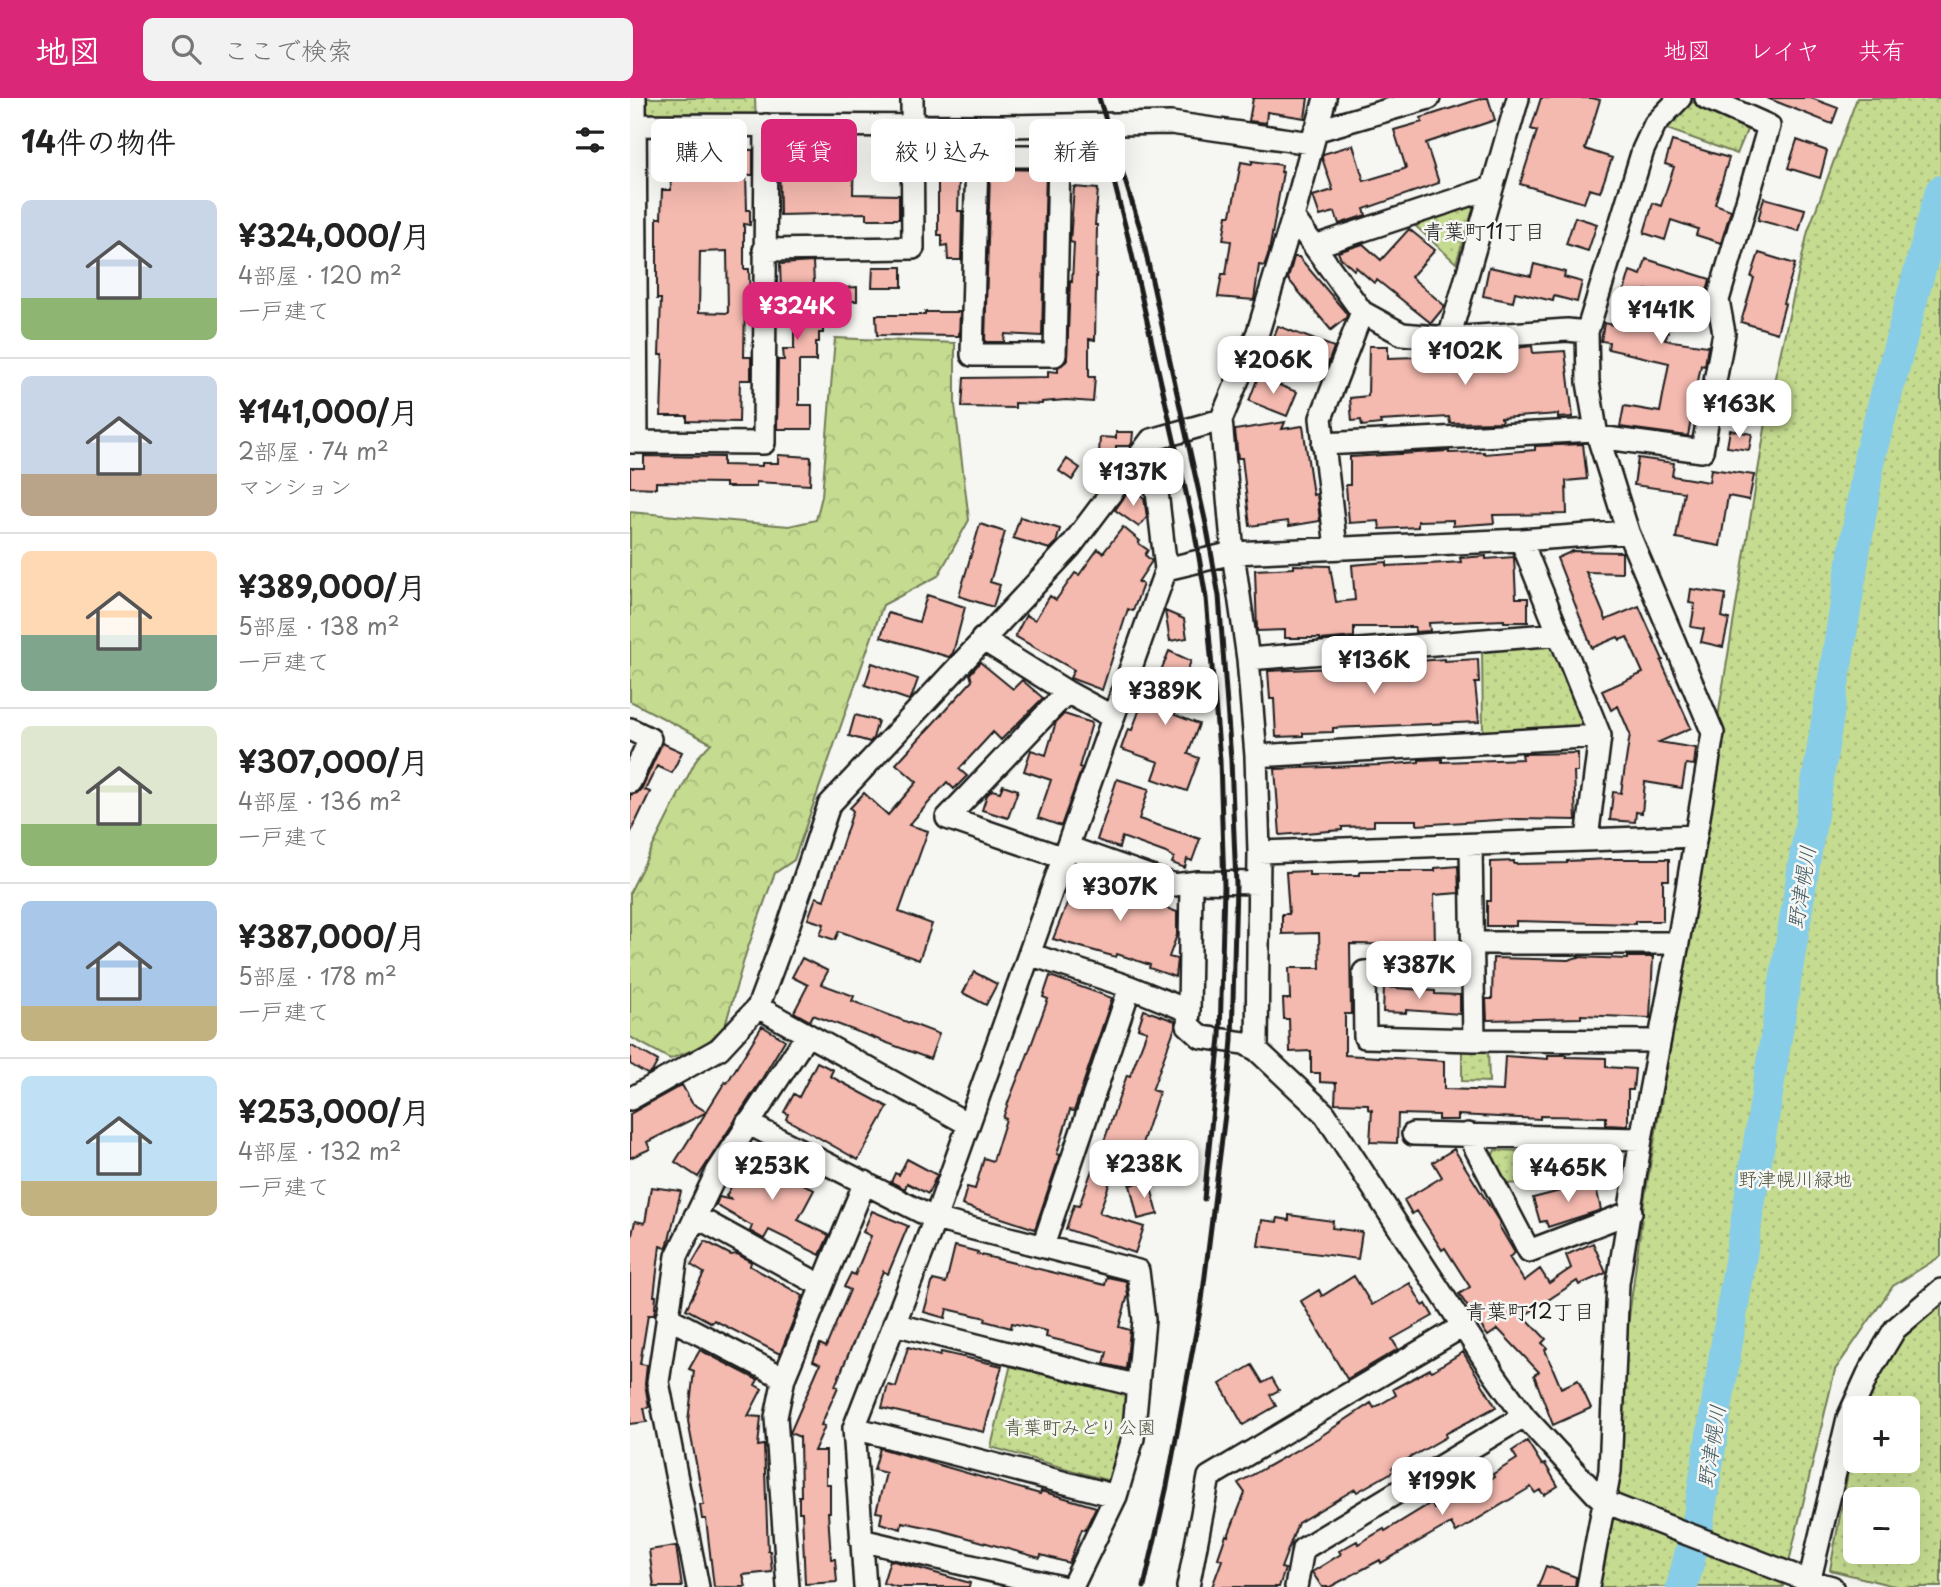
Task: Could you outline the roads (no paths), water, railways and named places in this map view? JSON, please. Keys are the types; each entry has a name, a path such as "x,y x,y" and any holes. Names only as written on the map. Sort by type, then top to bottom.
{"street":[{"path":"635,98 632,125 634,442 764,443 765,182"},
{"path":"911,119 912,98"},
{"path":"1257,1050 1259,852 1256,755 1221,420 1258,332 1293,218 1325,98"},
{"path":"1015,126 1171,123 1313,137 1429,98"},
{"path":"1449,338 1518,98"},
{"path":"1588,1587 1610,1471 1618,1283 1713,733 1628,532 1597,434 1588,382 1587,332 1643,150 1655,124 1680,98"},
{"path":"1323,444 1597,434 1702,451 1724,333 1718,300 1769,126 1706,98"},
{"path":"632,125 761,125"},
{"path":"1006,155 1059,156 1055,355 972,355 977,156 1006,155"},
{"path":"764,250 913,248 912,182"},
{"path":"1315,246 1492,188"},
{"path":"1293,218 1362,312 1402,334 1449,338 1567,330 1587,332"},
{"path":"1336,548 1321,418 1362,312"},
{"path":"630,1099 719,1049 758,1007 829,805 1071,546 1151,440 1221,420"},
{"path":"865,1587 855,1428 934,1219 1166,569 1151,440"},
{"path":"1166,569 1233,553 1521,540 1628,532"},
{"path":"1521,540 1600,736 1587,839"},
{"path":"1248,659 1559,634"},
{"path":"982,639 1113,717"},
{"path":"1068,692 947,818 1174,885 1259,883"},
{"path":"630,729 650,739 630,782"},
{"path":"1256,755 1600,736"},
{"path":"1259,852 1696,836"},
{"path":"1471,846 1474,1040"},
{"path":"1191,883 1188,1025 1201,1037 1244,1043 1257,1050 1325,1114 1524,1416 1605,1502 1751,1558 1809,1584 1832,1587"},
{"path":"1473,943 1678,943"},
{"path":"1029,954 1130,986 1189,1011"},
{"path":"1474,971 1364,972 1365,1037 1658,1041"},
{"path":"1043,1246 1130,986"},
{"path":"758,1007 968,1124"},
{"path":"698,1587 658,1382 677,1256 717,1172 807,1035"},
{"path":"747,1123 934,1219 1138,1271 1144,1320 1133,1438 1116,1496 1072,1587"},
{"path":"1413,1134 1641,1139"},
{"path":"1468,1134 1529,1251 1631,1212"},
{"path":"788,1587 776,1417 785,1378 865,1182"},
{"path":"695,1216 822,1286"},
{"path":"1809,1584 1848,1418 1868,1374 1895,1329 1941,1290"},
{"path":"667,1317 785,1378"},
{"path":"894,1324 1138,1387"},
{"path":"1188,1587 1209,1477 1463,1326"},
{"path":"1296,1587 1303,1549 1524,1416"},
{"path":"855,1428 1116,1496"},
{"path":"861,1540 1060,1587"}],"waterway":[{"name":"野津幌川","path":"1682,1587 1697,1528 1870,455 1941,191"}],"railway":[{"path":"1099,98 1141,231 1206,524 1219,596 1231,760 1236,885 1232,1040 1202,1300 1167,1486 1144,1587"},
{"path":"1114,182 1194,528 1206,598 1220,760 1224,886 1220,1037 1204,1199"}],"district":[{"name":"青葉町11丁目","path":"1484,230"},
{"name":"青葉町12丁目","path":"1530,1310"}],"park label":[{"name":"野津幌川緑地","path":"1795,1178"},
{"name":"青葉町みどり公園","path":"1080,1426"}]}
